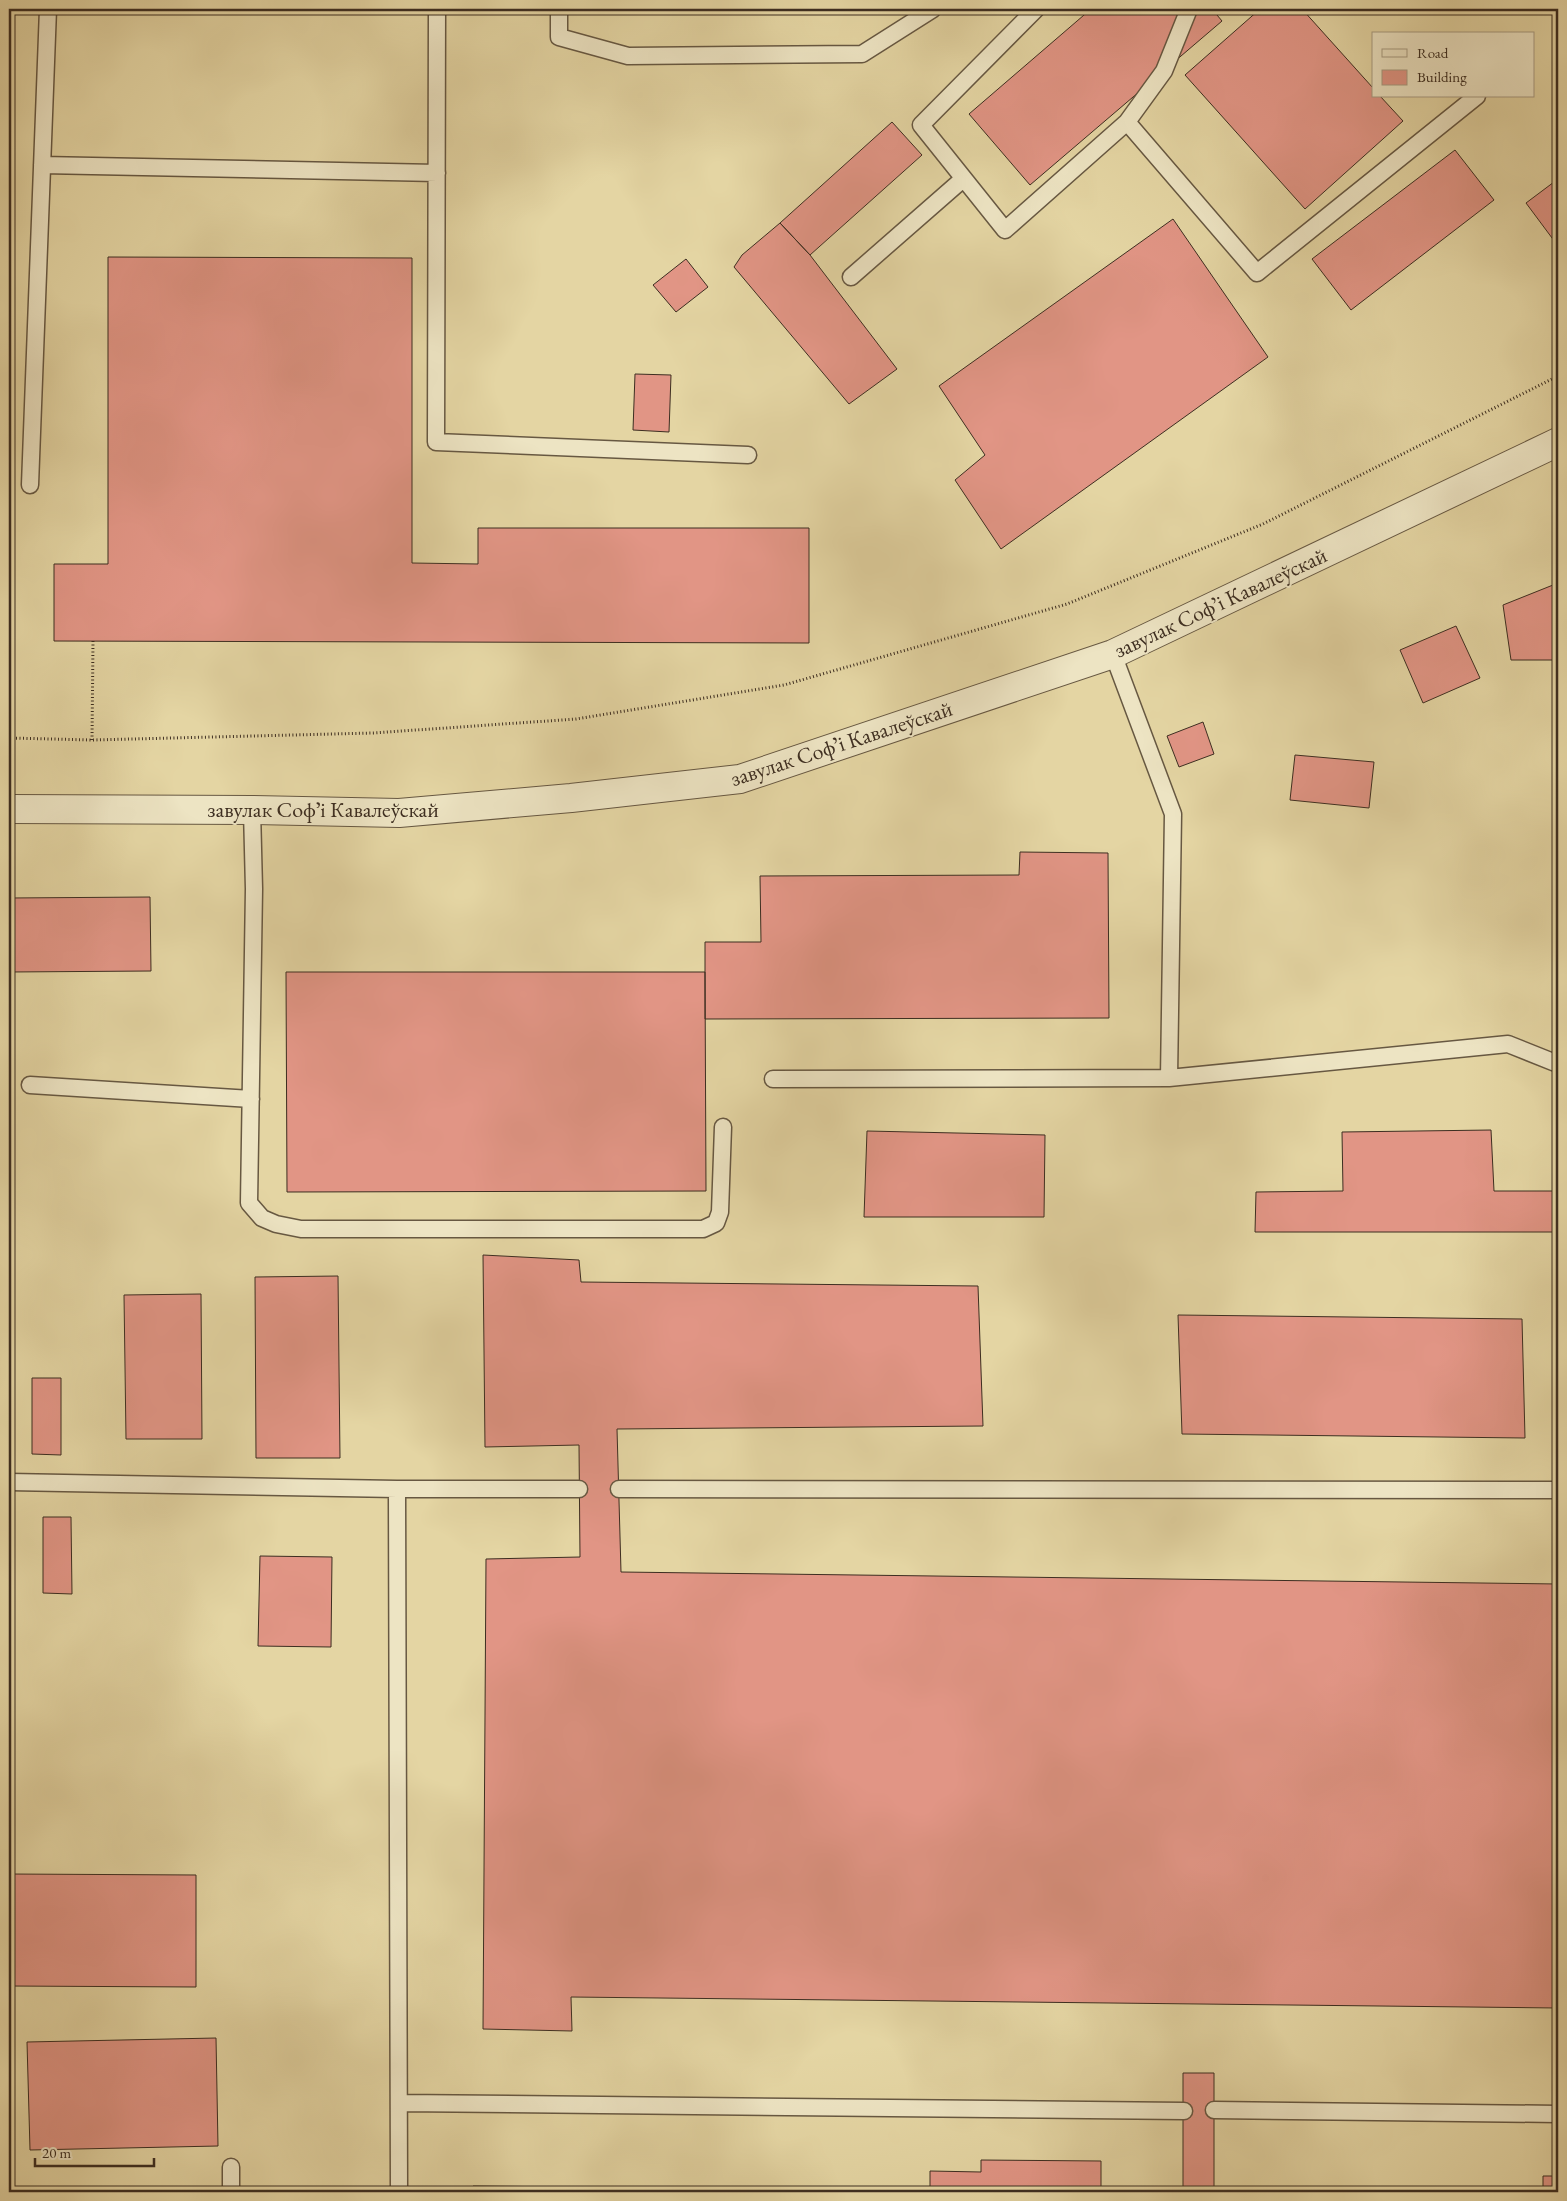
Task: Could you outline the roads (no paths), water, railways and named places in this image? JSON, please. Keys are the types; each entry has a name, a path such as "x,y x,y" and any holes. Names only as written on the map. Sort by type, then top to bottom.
{"street":[{"name":"завулак Софʼі Кавалеўскай","path":"14,814 252,810 399,813 571,798 740,779 1112,654 1558,442"}],"lane":[{"path":"30,485 48,9"},
{"path":"437,9 436,442 748,455"},
{"path":"559,9 559,37 628,56 862,54 933,9"},
{"path":"1036,9 920,125 1005,230 1127,122 1164,70 1189,9"},
{"path":"1127,122 1257,273 1475,98"},
{"path":"42,165 437,173"},
{"path":"851,277 963,179"},
{"path":"1112,654 1173,814 1169,1078"},
{"path":"252,810 254,889 250,1203 262,1218 276,1224 301,1230 703,1229 716,1222 720,1212 723,1127"},
{"path":"774,1079 1169,1078 1508,1044 1558,1064"},
{"path":"30,1085 251,1099"},
{"path":"9,1482 397,1489 579,1489"},
{"path":"397,1489 399,2192"},
{"path":"619,1489 1558,1490"},
{"path":"400,2103 1184,2111"},
{"path":"1214,2110 1558,2114"},
{"path":"231,2167 231,2192"}]}
